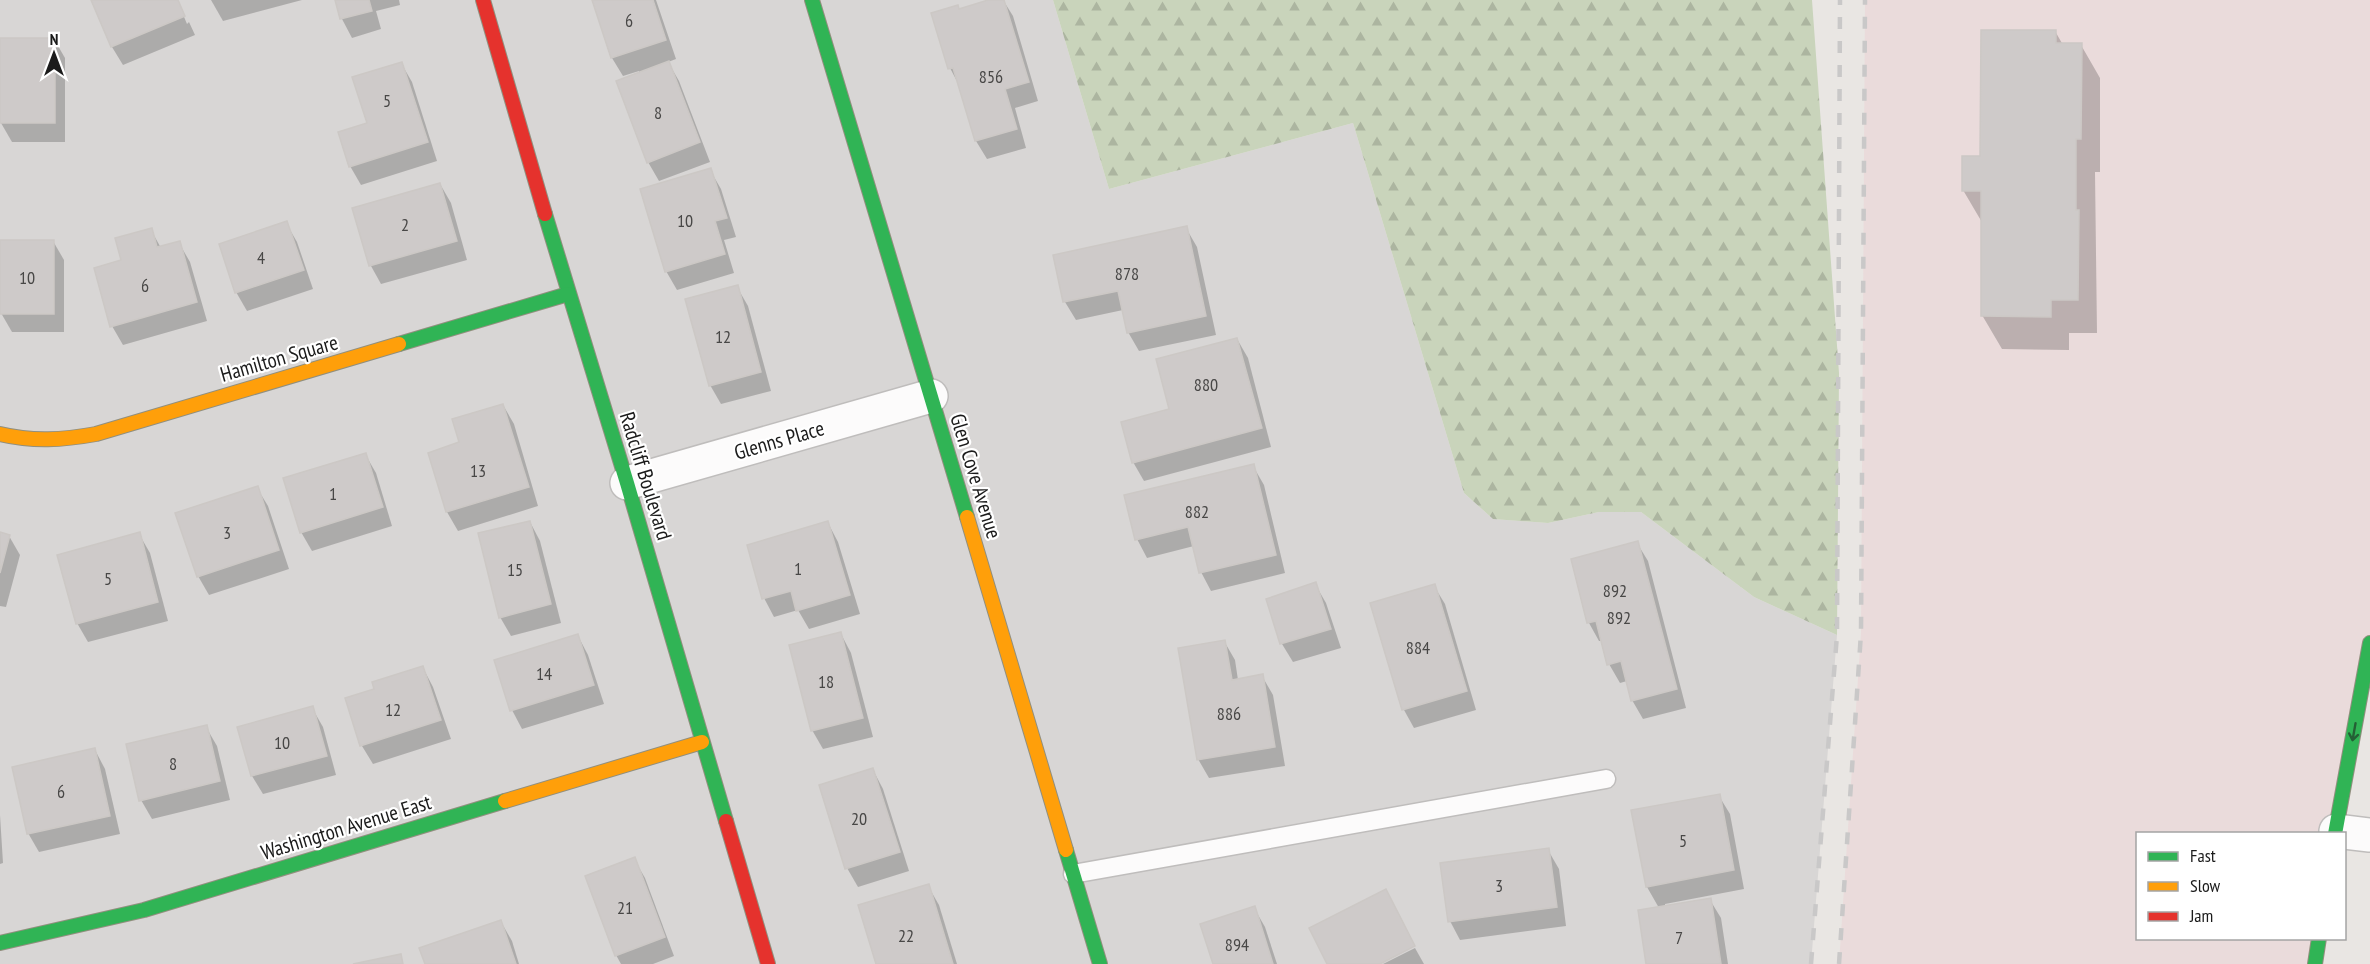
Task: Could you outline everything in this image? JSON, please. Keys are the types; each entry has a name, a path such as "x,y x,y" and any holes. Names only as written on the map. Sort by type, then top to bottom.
{"street":[{"name":"Radcliff Boulevard","path":"483,0 568,294 627,483 768,964"},
{"name":"Glen Cove Avenue","path":"812,0 1100,964"},
{"name":"Hamilton Square","path":"0,434 24,440 57,441 96,434 568,294"},
{"name":"Glenns Place","path":"627,483 931,396"},
{"path":"2335,832 2370,643"},
{"name":"Washington Avenue East","path":"0,943 93,923 144,909 702,742"},
{"path":"2346,833 2370,835"},
{"path":"2315,964 2319,940"}],"lane":[{"path":"1073,874 1606,779"}],"shaded area":[{"path":"0,0 1053,0 1109,189 1353,123 1464,493 1493,519 1548,523 1599,512 1641,512 1754,597 1837,635 1811,964 0,964"},
{"path":"1865,0 2370,0 2370,643 2341,832 2136,832 2136,940 2318,940 2314,964 1839,964 1861,633"}],"green space":[{"path":"1053,0 1812,0 1839,373 1837,635 1754,597 1641,512 1599,512 1548,523 1493,519 1464,493 1353,123 1109,189"}],"building":[{"path":"91,0 178,0 185,16 111,47"},
{"path":"335,0 369,0 372,11 340,19"},
{"path":"592,0 653,0 666,40 611,58"},
{"path":"988,0 1004,0 1029,82 1005,89 1017,129 975,141 953,68 948,69 931,13 958,5 959,9"},
{"path":"1981,30 2056,30 2056,43 2082,43 2081,139 2076,139 2076,210 2079,210 2078,300 2051,300 2051,317 1981,316 1981,191 1962,191 1962,156 1980,156"},
{"path":"0,38 55,38 55,123 0,123"},
{"path":"669,61 700,142 647,163 616,81"},
{"path":"402,62 428,142 349,167 338,132 367,123 352,77"},
{"path":"711,168 727,218 715,221 725,254 665,272 640,189"},
{"path":"440,183 457,241 369,266 352,208"},
{"path":"287,221 304,270 235,293 219,244"},
{"path":"1187,226 1206,316 1127,333 1118,291 1063,302 1053,255"},
{"path":"152,228 157,247 180,241 197,302 110,327 94,268 121,260 115,238"},
{"path":"0,240 54,240 54,314 0,314"},
{"path":"738,285 761,372 709,386 685,299"},
{"path":"1237,338 1262,428 1132,463 1121,422 1169,409 1156,359"},
{"path":"503,404 529,487 446,512 428,453 459,442 452,419"},
{"path":"366,453 383,507 300,533 283,478"},
{"path":"1254,464 1276,555 1199,573 1188,527 1135,540 1124,495"},
{"path":"258,486 279,550 197,577 175,513"},
{"path":"530,521 551,604 499,618 478,533"},
{"path":"828,521 850,595 796,611 791,591 762,599 747,545"},
{"path":"0,532 10,535 0,573"},
{"path":"140,532 158,602 76,624 57,555"},
{"path":"1638,541 1677,689 1631,701 1621,661 1607,665 1596,621 1587,623 1571,559"},
{"path":"1316,582 1331,629 1280,644 1266,599"},
{"path":"1435,584 1467,691 1402,710 1370,603"},
{"path":"841,632 863,718 811,731 789,645"},
{"path":"578,634 594,685 510,711 494,660"},
{"path":"1225,640 1232,680 1263,674 1275,747 1197,760 1178,648"},
{"path":"423,666 441,720 360,746 345,698 374,689 372,682"},
{"path":"313,706 327,756 251,776 237,727"},
{"path":"207,725 220,781 139,801 126,744"},
{"path":"95,748 110,816 27,834 12,767"},
{"path":"873,768 900,852 845,869 819,785"},
{"path":"1720,794 1734,870 1646,887 1631,810"},
{"path":"1549,848 1557,907 1448,922 1440,863"},
{"path":"635,857 665,937 615,956 585,876"},
{"path":"929,884 953,964 876,964 858,905"},
{"path":"1386,889 1415,946 1380,964 1327,964 1309,928"},
{"path":"1711,898 1721,964 1646,964 1638,910"},
{"path":"1255,906 1273,964 1213,964 1200,924"},
{"path":"501,920 516,964 425,964 419,948"},
{"path":"401,954 403,964 353,964"}],"railway":[{"path":"1811,964 1837,635 1840,0"},
{"path":"1839,964 1861,633 1865,0"}],"traffic: fast":[{"path":"812,0 967,517"},
{"path":"545,214 726,821"},
{"path":"399,344 568,294"},
{"path":"2335,832 2370,643"},
{"path":"0,943 144,910 505,801"},
{"path":"1066,850 1100,964"},
{"path":"2315,964 2319,940"}],"traffic: slow":[{"path":"0,434 48,439 96,434 399,344"},
{"path":"967,517 1066,850"},
{"path":"505,801 702,742"}],"traffic: jam":[{"path":"483,0 545,214"},
{"path":"726,821 768,964"}]}
